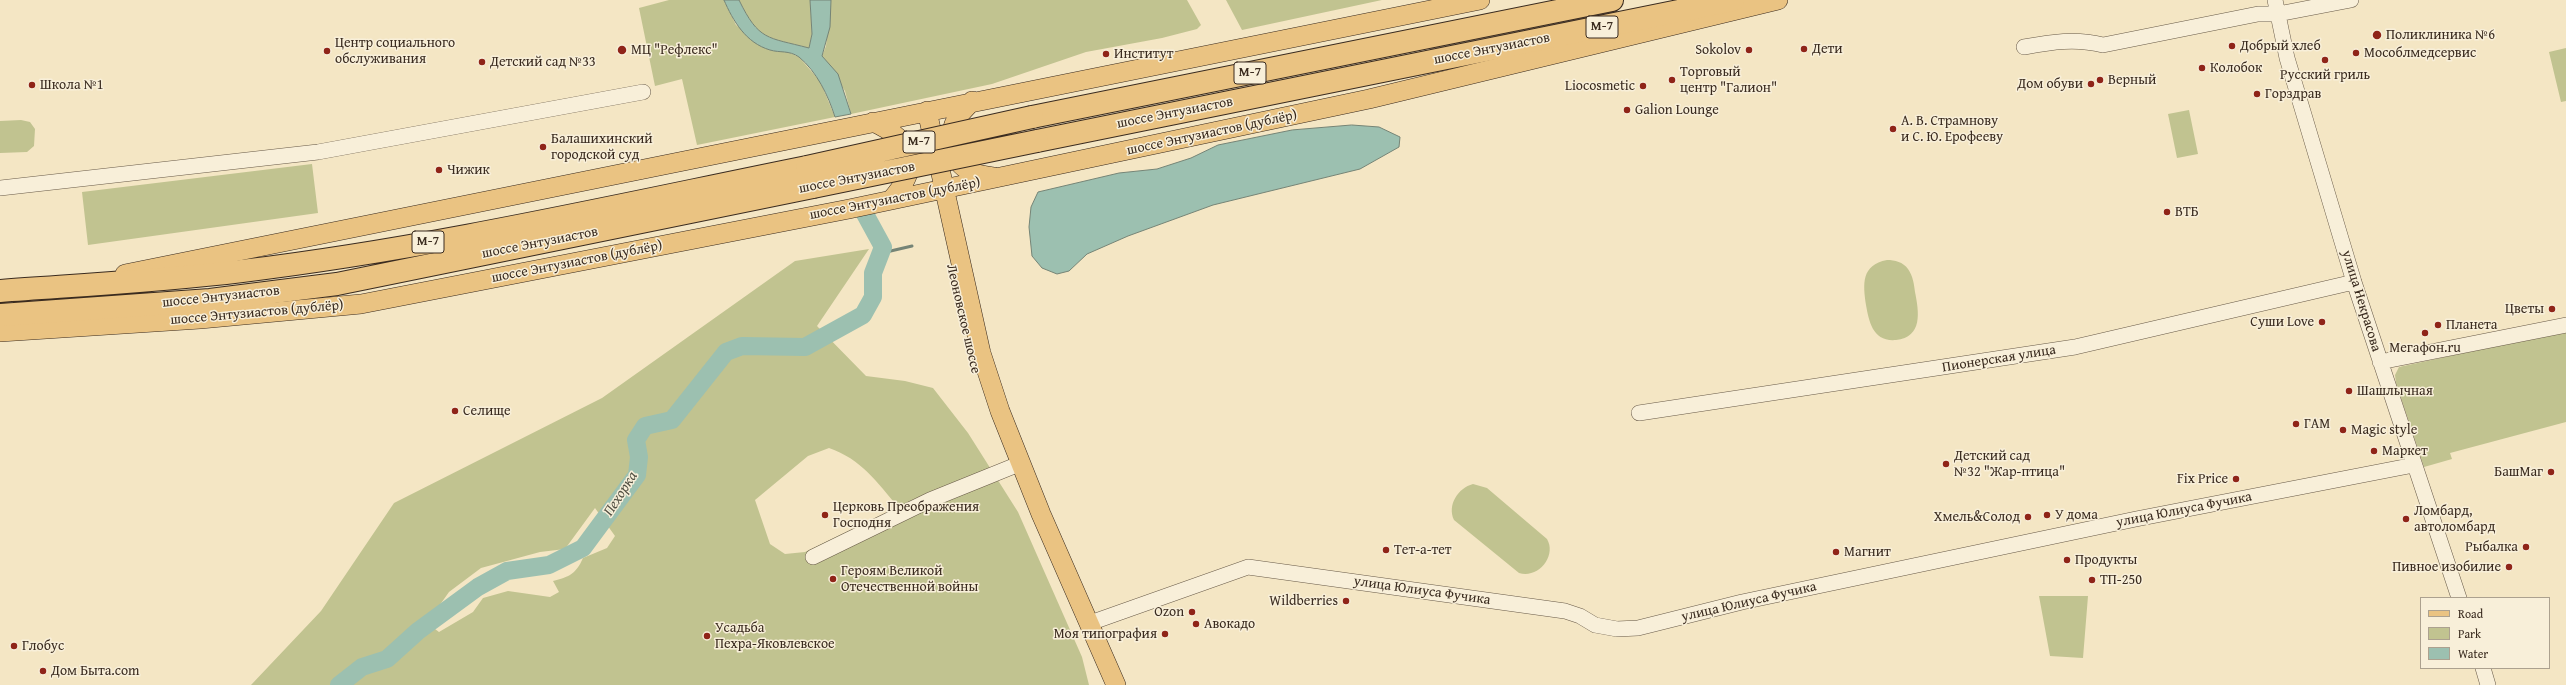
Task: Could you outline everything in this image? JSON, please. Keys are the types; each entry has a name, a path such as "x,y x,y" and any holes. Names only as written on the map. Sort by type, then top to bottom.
{"highway":[{"name":"шоссе Энтузиастов","path":"0,315 210,300 337,284 810,177 1032,117 1612,0"},
{"name":"шоссе Энтузиастов","path":"0,291 159,281 326,259 810,177 1037,142 1733,0"}],"main road":[{"path":"46,288 138,272 829,132 972,101 1480,0"},
{"name":"шоссе Энтузиастов (дублёр)","path":"0,332 200,318 361,304 849,209 1368,100 1778,0"},
{"path":"972,101 954,126 951,139 954,152 960,163 970,171 998,178"},
{"name":"Леоновское шоссе","path":"921,112 939,190 977,381 986,405 1014,466 1041,514"},
{"path":"865,123 900,138 909,156 910,169 906,182 884,201"},
{"name":"Леоновское шоссе","path":"939,190 982,352 1000,411 1041,514 1116,685"},
{"path":"0,326 40,329"}],"street":[{"path":"2024,47 2066,40 2083,40 2103,45 2258,14 2276,7 2351,0"},
{"name":"улица Некрасова","path":"2276,7 2288,58 2354,282 2459,597"},
{"path":"0,188 318,152 643,92"},
{"name":"Пионерская улица","path":"1639,413 2075,347 2354,282"},
{"path":"2380,362 2566,325"},
{"name":"улица Юлиуса Фучика","path":"1090,623 1248,567 1565,611 1580,616 1595,625 1617,629 1638,628 1749,600 2136,519 2414,465"},
{"path":"813,557 930,500 1014,466"},
{"path":"2483,669 2488,685"}],"green space":[{"path":"669,0 724,0 736,25 770,50 786,51 799,57 820,81 835,117 697,145 682,79 655,86 639,8"},
{"path":"739,0 810,0 812,34 809,48 783,42 766,36 752,24"},
{"path":"831,0 1187,0 1201,25 1197,29 1162,38 1086,52 992,84 851,114 845,91 822,56 826,46"},
{"path":"1226,0 1382,0 1242,30"},
{"path":"2566,48 2566,101 2561,102 2549,52"},
{"path":"2189,110 2198,154 2177,158 2168,114"},
{"path":"21,120 30,122 35,129 34,146 27,152 0,153 0,121"},
{"path":"312,164 318,213 88,245 82,192"},
{"path":"869,249 817,326 866,376 905,381 933,388 968,433 1018,512 1082,657 1089,685 251,685 321,611 394,503 602,398 795,261","holes":["829,448 850,458 868,472 898,507 805,552 785,554 770,544 755,500 808,456","595,508 615,536 607,548 583,558 575,571 563,578 553,581 559,592 550,597 508,591 483,598 473,612 439,632 427,623 449,592 481,568 540,552 565,549"]},
{"path":"1887,260 1899,262 1908,269 1913,280 1918,308 1915,329 1905,338 1896,340 1882,338 1874,330 1869,318 1864,290 1864,283 1868,271 1872,266"},
{"path":"2566,331 2566,422 2450,453 2452,459 2424,467 2396,383 2395,375 2399,367"},
{"path":"1473,484 1487,488 1547,539 1550,552 1544,565 1533,573 1519,573 1454,520 1452,509 1455,498 1463,489"},
{"path":"2039,596 2088,596 2083,658 2050,656"}],"water":[{"path":"724,0 739,0 752,23 766,35 783,42 809,48 812,34 810,0 831,0 830,27 822,56 838,74 851,114 835,117 821,84 805,63 795,55 788,52 774,51 762,47 747,37 736,23"},
{"path":"1352,125 1379,127 1400,137 1399,147 1360,169 1213,205 1128,236 1087,254 1069,271 1057,274 1042,268 1032,256 1029,227 1031,207 1038,192 1119,173 1157,169 1191,158 1218,145 1292,130"}],"waterway":[{"name":"Пехорка","path":"339,685 362,667 387,659 418,631 478,587 507,571 549,565 583,548 637,475 639,457 636,440 645,426 672,420 726,352 742,346 805,347 863,315 873,297 873,273 883,247 865,214"},
{"path":"882,253 912,246"}],"place":[{"name":"Поликлиника №6","path":"2377,35"},
{"name":"Добрый хлеб","path":"2232,46"},
{"name":"Дети","path":"1804,49"},
{"name":"МЦ \"Рефлекс\"","path":"622,50"},
{"name":"Sokolov","path":"1749,50"},
{"name":"Центр социального обслуживания","path":"327,51"},
{"name":"Мособлмедсервис","path":"2356,53"},
{"name":"Институт","path":"1106,54"},
{"name":"Русский гриль","path":"2325,60"},
{"name":"Детский сад №33","path":"482,62"},
{"name":"Колобок","path":"2202,68"},
{"name":"Торговый центр \"Галион\"","path":"1672,80"},
{"name":"Верный","path":"2100,80"},
{"name":"Дом обуви","path":"2091,84"},
{"name":"Школа №1","path":"32,85"},
{"name":"Liocosmetic","path":"1643,86"},
{"name":"Горздрав","path":"2257,94"},
{"name":"Galion Lounge","path":"1627,110"},
{"name":"А. В. Страмнову и С. Ю. Ерофееву","path":"1893,129"},
{"name":"Балашихинский городской суд","path":"543,147"},
{"name":"Чижик","path":"439,170"},
{"name":"ВТБ","path":"2167,212"},
{"name":"Цветы","path":"2552,309"},
{"name":"Суши Love","path":"2322,322"},
{"name":"Планета","path":"2438,325"},
{"name":"Мегафон.ru","path":"2425,333"},
{"name":"Шашлычная","path":"2349,391"},
{"name":"Селище","path":"455,411"},
{"name":"ГАМ","path":"2296,424"},
{"name":"Magic style","path":"2343,430"},
{"name":"Маркет","path":"2374,451"},
{"name":"Детский сад №32 \"Жар-птица\"","path":"1946,464"},
{"name":"БашМаг","path":"2551,472"},
{"name":"Fix Price","path":"2236,479"},
{"name":"Церковь Преображения Господня","path":"825,515"},
{"name":"У дома","path":"2047,515"},
{"name":"Хмель&Солод","path":"2028,517"},
{"name":"Ломбард, автоломбард","path":"2406,519"},
{"name":"Рыбалка","path":"2526,547"},
{"name":"Тет-а-тет","path":"1386,550"},
{"name":"Магнит","path":"1836,552"},
{"name":"Продукты","path":"2067,560"},
{"name":"Пивное изобилие","path":"2509,567"},
{"name":"Героям Великой Отечественной войны","path":"833,579"},
{"name":"ТП-250","path":"2092,580"},
{"name":"Wildberries","path":"1346,601"},
{"name":"Ozon","path":"1192,612"},
{"name":"Авокадо","path":"1196,624"},
{"name":"Моя типография","path":"1165,634"},
{"name":"Усадьба Пехра-Яковлевское","path":"707,636"},
{"name":"Глобус","path":"14,646"},
{"name":"Дом Быта.com","path":"43,671"}]}
